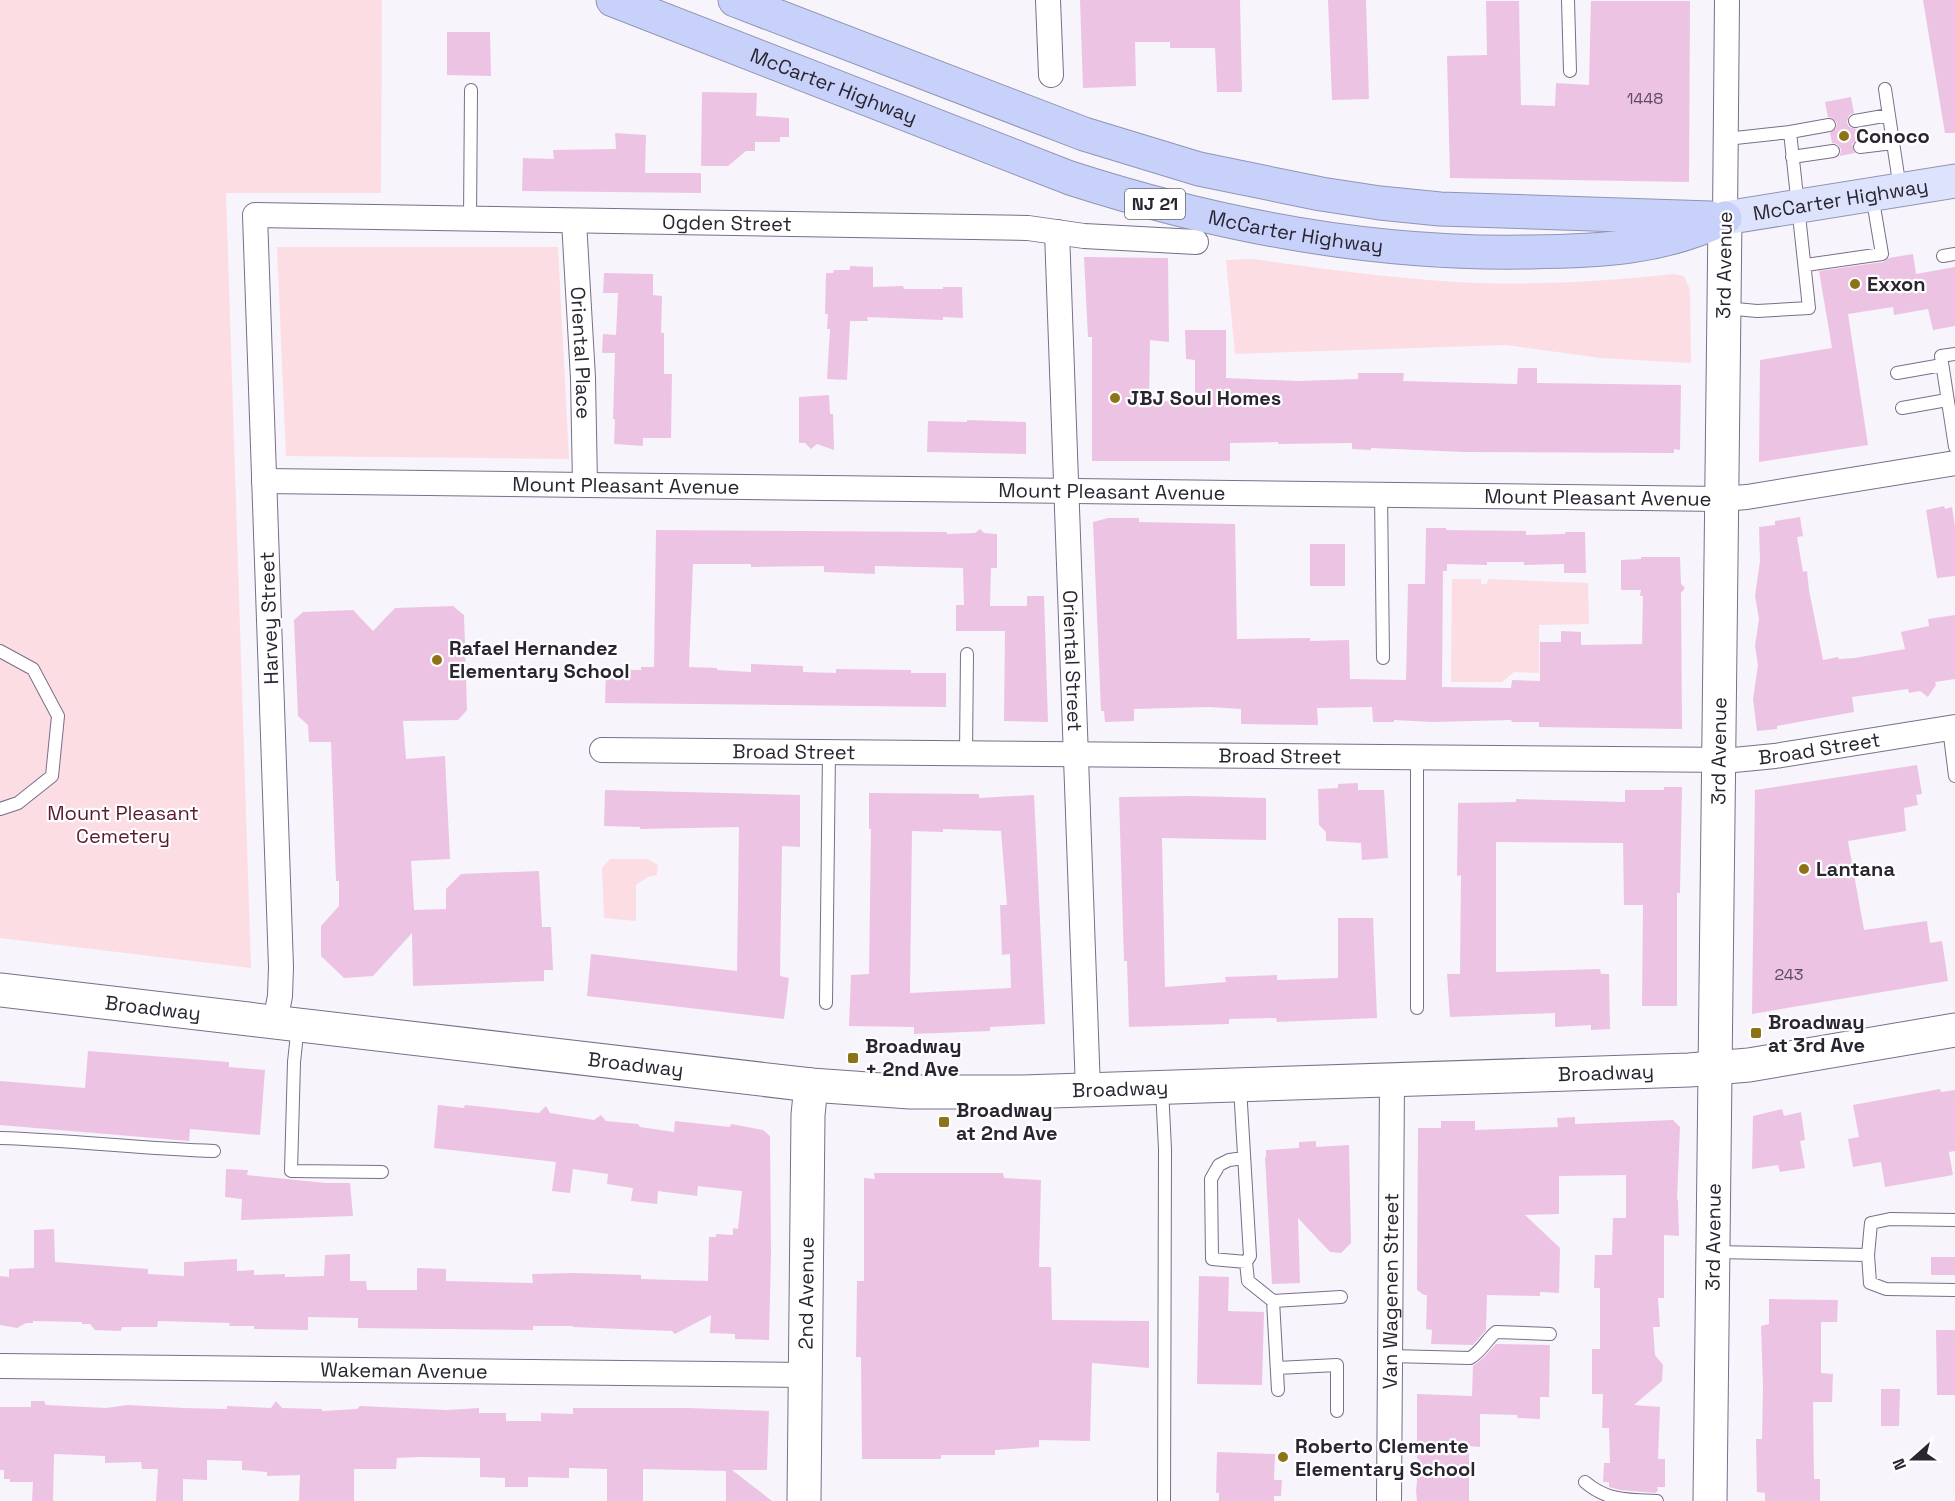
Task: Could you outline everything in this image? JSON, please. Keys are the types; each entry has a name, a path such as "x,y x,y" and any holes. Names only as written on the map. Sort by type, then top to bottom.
{"highway":[{"name":"McCarter Highway","path":"613,0 1070,178 1127,196 1253,226 1375,246 1503,253 1566,252 1641,246 1675,239 1725,218"},
{"name":"McCarter Highway","path":"735,0 1084,135 1140,153 1222,174 1321,194 1440,209 1502,213 1725,218"}],"main road":[{"name":"McCarter Highway","path":"1725,218 1955,180"},
{"name":"3rd Avenue","path":"1710,1501 1725,218"},
{"name":"Broadway","path":"0,990 811,1085 947,1093 1240,1086 1715,1068 1773,1061 1955,1030"},
{"name":"2nd Avenue","path":"804,1501 808,1122 811,1085"}],"street":[{"path":"1048,0 1051,75"},
{"name":"3rd Avenue","path":"1725,218 1727,0"},
{"name":"Ogden Street","path":"255,215 1028,228 1149,240 1196,242"},
{"name":"Harvey Street","path":"255,215 280,996 287,1023"},
{"name":"Oriental Place","path":"574,221 574,253 583,378 585,484"},
{"name":"Oriental Street","path":"1057,232 1088,1090"},
{"name":"Mount Pleasant Avenue","path":"264,481 1721,499 1747,497 1955,463"},
{"name":"Broad Street","path":"602,750 1718,759 1775,756 1952,728"},
{"name":"Van Wagenen Street","path":"1389,1501 1392,1081"},
{"name":"Wakeman Avenue","path":"0,1366 806,1375"}],"lane":[{"path":"1568,0 1570,72"},
{"path":"1806,265 1882,254 1886,192 1893,143 1885,88"},
{"path":"470,219 471,90"},
{"path":"1855,121 1889,115"},
{"path":"1725,139 1829,125"},
{"path":"1723,308 1757,311 1809,308 1790,132"},
{"path":"1860,147 1893,143"},
{"path":"1792,157 1833,151"},
{"path":"1955,354 1941,356 1955,447"},
{"path":"1898,374 1942,365"},
{"path":"1902,408 1947,400"},
{"path":"1381,494 1383,658"},
{"path":"0,651 33,669 58,716 52,776 18,803 0,809"},
{"path":"966,753 967,654"},
{"path":"1952,728 1955,776"},
{"path":"826,1003 829,752"},
{"path":"1417,757 1417,1008"},
{"path":"287,1023 294,1064 291,1171 382,1172"},
{"path":"1240,1086 1250,1256 1246,1262 1248,1281 1273,1301 1341,1297"},
{"path":"1161,1088 1165,1149 1164,1501"},
{"path":"0,1138 151,1149 214,1151"},
{"path":"1244,1158 1229,1160 1219,1165 1211,1179 1211,1252 1212,1259 1246,1262"},
{"path":"1955,1221 1890,1219 1871,1222 1868,1255 1870,1283 1886,1289 1955,1290"},
{"path":"1713,1252 1868,1255"},
{"path":"1273,1301 1278,1390"},
{"path":"1390,1356 1470,1358 1476,1355 1485,1341 1496,1332 1550,1334"},
{"path":"1277,1368 1337,1365 1337,1411"},
{"path":"1586,1482 1592,1490 1610,1499 1657,1501"}],"green space":[{"name":"Mount Pleasant Cemetery","path":"0,0 382,0 381,193 226,193 251,968 0,938"},
{"path":"277,247 558,247 569,459 286,456"},
{"path":"1252,259 1450,282 1576,282 1673,274 1684,276 1690,290 1691,363 1600,358 1506,345 1235,354 1226,260"},
{"path":"1452,579 1481,579 1481,584 1487,584 1488,579 1588,583 1589,624 1539,625 1539,673 1514,672 1502,682 1451,682"},
{"path":"610,859 647,859 658,865 657,875 648,877 636,885 636,921 604,918 602,868"}],"building":[{"path":"1080,0 1240,0 1242,92 1217,92 1215,48 1170,48 1170,42 1135,42 1136,86 1083,88"},
{"path":"1328,0 1366,0 1369,99 1332,100"},
{"path":"1923,0 1955,0 1955,133 1945,133"},
{"path":"1486,1 1519,1 1521,105 1555,106 1556,83 1589,85 1591,1 1690,1 1689,182 1450,178 1447,56 1487,55"},
{"path":"447,32 490,32 491,76 447,75"},
{"path":"702,92 757,93 756,116 789,118 789,137 780,137 780,142 755,142 755,151 746,151 728,166 701,166"},
{"name":"Conoco","path":"1851,97 1854,113 1849,115 1847,122 1849,127 1857,129 1858,139 1852,144 1855,153 1840,156 1841,149 1837,144 1832,143 1830,133 1836,128 1837,123 1828,117 1825,102"},
{"path":"615,133 646,135 645,173 701,173 701,193 522,191 523,158 554,159 553,150 616,149"},
{"path":"1913,254 1916,274 1955,267 1955,326 1933,330 1928,309 1894,315 1893,307 1848,314 1868,445 1759,462 1760,360 1832,348 1819,271 1883,262 1889,258"},
{"path":"1084,257 1168,258 1169,342 1150,340 1149,401 1195,402 1195,360 1186,359 1185,330 1226,330 1226,378 1298,381 1358,379 1358,373 1404,373 1403,381 1517,384 1518,368 1537,368 1537,383 1681,385 1680,450 1674,449 1674,453 1464,452 1352,449 1352,443 1278,444 1278,442 1230,443 1230,461 1092,461 1092,337 1088,337"},
{"path":"850,266 873,267 873,287 903,286 904,289 943,289 943,287 962,287 963,318 943,317 943,320 867,317 868,321 850,321 847,380 827,379 830,329 827,329 828,314 825,314 826,273 833,273 834,270 850,270"},
{"path":"604,273 653,274 653,295 662,296 661,333 664,333 664,374 672,374 671,438 643,438 643,446 614,444 615,353 602,353 603,334 616,335 618,293 603,293"},
{"path":"829,395 830,414 833,414 834,450 817,444 811,449 805,443 799,443 799,397"},
{"path":"967,420 1026,422 1026,454 927,452 928,421 967,422"},
{"path":"1944,506 1945,509 1952,507 1955,527 1955,576 1937,578 1926,510"},
{"path":"1800,517 1803,536 1797,537 1803,572 1807,571 1823,660 1838,657 1839,659 1855,658 1905,649 1901,632 1929,626 1928,619 1955,615 1955,679 1935,682 1936,685 1928,697 1920,691 1909,693 1908,689 1852,697 1854,712 1777,726 1777,729 1757,731 1753,699 1758,665 1755,646 1759,619 1755,596 1760,561 1759,527 1775,525 1775,521"},
{"path":"1108,518 1139,518 1139,522 1235,524 1237,639 1349,640 1350,679 1406,680 1408,584 1425,584 1426,528 1526,531 1526,535 1585,532 1586,573 1564,573 1564,564 1524,565 1524,562 1487,562 1487,565 1447,564 1447,571 1443,571 1442,687 1511,688 1512,680 1540,681 1540,642 1561,642 1561,631 1581,632 1581,645 1642,644 1643,596 1640,596 1641,590 1621,590 1621,560 1641,559 1641,557 1680,557 1681,584 1685,588 1681,593 1682,729 1539,727 1539,722 1512,722 1511,720 1373,722 1372,707 1317,708 1318,725 1241,724 1241,709 1209,707 1134,709 1134,721 1105,722 1104,711 1101,711 1093,522"},
{"path":"980,529 984,533 997,534 997,568 991,568 990,606 1027,606 1027,596 1044,596 1048,722 1004,721 1005,631 956,631 956,605 964,605 963,568 875,566 875,574 824,572 824,566 751,567 751,564 693,564 689,667 751,672 751,664 803,666 803,672 836,673 836,669 946,673 946,707 605,703 606,669 641,670 641,667 654,667 656,530 947,532 947,534 975,533"},
{"path":"1310,544 1345,544 1345,586 1310,586"},
{"path":"453,606 464,615 467,710 458,720 403,721 406,759 445,756 450,859 411,861 414,910 446,909 446,889 461,874 539,871 542,927 551,927 553,970 544,970 544,981 413,986 412,933 373,976 344,978 321,956 321,926 339,906 331,742 309,742 308,725 298,716 294,620 303,612 353,610 373,631 395,608"},
{"name":"Lantana","path":"1917,765 1922,794 1916,795 1918,805 1904,808 1906,831 1848,841 1864,930 1927,921 1930,943 1942,941 1948,981 1752,1014 1755,790"},
{"path":"1358,783 1358,790 1384,790 1388,858 1362,860 1361,843 1326,841 1326,832 1319,825 1318,789 1338,788 1338,784"},
{"path":"1664,787 1682,787 1680,893 1677,893 1677,1006 1642,1006 1643,905 1624,905 1623,843 1496,842 1496,972 1600,969 1601,974 1609,974 1610,1029 1591,1030 1591,1025 1555,1027 1555,1013 1450,1017 1447,974 1460,974 1461,875 1457,876 1458,803 1516,802 1516,799 1625,802 1625,790 1664,790"},
{"path":"605,790 800,795 800,847 782,846 780,976 789,978 784,1019 587,996 591,954 737,971 739,827 640,829 640,827 604,826"},
{"path":"869,793 979,794 979,798 1034,795 1045,1024 990,1027 990,1031 914,1034 914,1027 849,1026 851,975 869,974 871,829 869,829","holes":["943,829 1001,831 1007,905 1000,905 1002,955 1010,954 1011,988 910,993 912,831 943,832"]},
{"path":"1119,797 1266,798 1266,840 1162,838 1165,987 1226,982 1225,977 1277,975 1277,980 1338,978 1338,918 1373,918 1377,1018 1277,1022 1276,1018 1229,1019 1229,1024 1129,1027 1127,961 1124,961"},
{"path":"88,1051 229,1062 229,1067 265,1070 260,1135 190,1129 189,1141 0,1125 0,1081 85,1088"},
{"path":"1940,1089 1941,1092 1955,1090 1955,1151 1949,1152 1953,1175 1885,1187 1881,1162 1853,1167 1848,1139 1859,1137 1853,1105"},
{"path":"438,1105 464,1108 465,1105 539,1113 546,1106 550,1113 594,1120 601,1115 606,1121 638,1124 640,1127 674,1132 675,1121 730,1127 731,1124 763,1130 770,1136 769,1340 735,1339 735,1334 710,1333 711,1315 675,1334 672,1331 573,1326 533,1326 533,1330 358,1328 358,1318 308,1317 308,1330 254,1329 254,1326 229,1326 230,1323 158,1321 157,1327 122,1327 121,1331 95,1330 90,1324 82,1324 82,1322 33,1321 33,1323 26,1323 17,1328 0,1325 0,1276 9,1277 9,1269 34,1268 34,1230 54,1229 55,1262 148,1269 148,1274 184,1276 184,1262 237,1259 237,1271 254,1270 254,1275 324,1276 325,1255 350,1254 350,1281 366,1281 367,1290 417,1290 417,1268 446,1269 446,1281 533,1283 532,1274 574,1273 641,1275 641,1279 708,1281 709,1237 716,1237 716,1234 733,1235 733,1228 738,1229 742,1191 698,1186 697,1196 658,1191 657,1204 631,1201 633,1188 607,1184 608,1174 573,1169 570,1193 552,1191 556,1162 434,1148"},
{"path":"1782,1109 1784,1116 1801,1112 1805,1140 1800,1141 1805,1168 1780,1172 1778,1165 1752,1169 1753,1116"},
{"path":"1575,1117 1575,1124 1673,1120 1680,1127 1677,1200 1679,1236 1664,1235 1664,1298 1658,1298 1660,1327 1653,1327 1655,1355 1663,1365 1662,1381 1634,1405 1660,1407 1658,1459 1665,1459 1665,1487 1657,1487 1658,1491 1655,1493 1620,1490 1609,1487 1609,1482 1603,1482 1604,1463 1610,1463 1609,1428 1602,1428 1603,1394 1592,1394 1592,1349 1600,1349 1600,1288 1594,1288 1595,1255 1612,1255 1613,1218 1626,1218 1626,1175 1559,1176 1559,1214 1525,1215 1560,1248 1559,1293 1540,1292 1540,1296 1487,1295 1486,1330 1473,1345 1431,1344 1432,1330 1426,1329 1427,1295 1417,1290 1418,1128 1441,1128 1441,1121 1475,1121 1475,1130 1558,1127 1557,1118"},
{"path":"1316,1141 1316,1147 1349,1145 1351,1243 1341,1253 1330,1252 1298,1218 1300,1283 1272,1284 1266,1150 1299,1148 1299,1142"},
{"path":"226,1169 248,1170 247,1175 326,1183 350,1183 353,1216 241,1220 242,1199 225,1197"},
{"path":"874,1173 1003,1173 1004,1178 1041,1180 1039,1267 1051,1267 1052,1320 1149,1321 1149,1368 1092,1363 1090,1441 1039,1440 1039,1447 995,1450 995,1455 941,1455 941,1459 862,1459 861,1357 856,1357 857,1281 864,1281 864,1178 875,1179"},
{"path":"1931,1257 1955,1257 1955,1275 1931,1275"},
{"path":"1199,1276 1229,1277 1228,1311 1264,1312 1262,1385 1197,1384"},
{"path":"1769,1299 1838,1300 1837,1322 1821,1322 1821,1373 1833,1374 1832,1402 1813,1402 1814,1479 1820,1479 1820,1501 1765,1501 1765,1493 1757,1492 1756,1439 1762,1439 1761,1326 1769,1324"},
{"path":"1936,1330 1955,1330 1955,1395 1937,1395"},
{"path":"1496,1344 1550,1345 1549,1397 1540,1397 1540,1419 1518,1418 1517,1415 1480,1414 1480,1447 1469,1446 1469,1501 1417,1501 1419,1460 1417,1458 1417,1394 1472,1396 1473,1366"},
{"path":"1881,1389 1900,1389 1899,1426 1881,1426"},
{"path":"31,1401 44,1401 46,1405 106,1408 127,1405 227,1409 227,1406 271,1408 276,1401 282,1408 322,1409 322,1411 357,1409 360,1406 447,1410 479,1408 479,1413 506,1413 506,1421 541,1421 541,1413 573,1414 573,1408 769,1411 767,1470 732,1470 772,1501 726,1501 726,1471 643,1469 643,1501 607,1501 607,1469 569,1468 569,1478 528,1477 528,1487 505,1487 505,1478 480,1477 480,1458 421,1457 397,1458 396,1469 354,1469 354,1501 299,1501 300,1475 267,1476 267,1472 242,1470 242,1461 207,1460 207,1480 183,1479 183,1501 156,1501 158,1469 142,1469 141,1462 105,1463 105,1456 54,1454 53,1501 32,1501 33,1482 10,1482 10,1479 4,1479 4,1470 0,1470 0,1407 31,1407"},
{"path":"1217,1452 1275,1454 1274,1480 1282,1480 1281,1496 1274,1496 1274,1501 1219,1501 1219,1493 1216,1493"}],"place":[{"name":"Conoco","path":"1844,136"},
{"name":"Exxon","path":"1855,284"},
{"name":"JBJ Soul Homes","path":"1115,398"},
{"name":"Rafael Hernandez Elementary School","path":"437,660"},
{"name":"Lantana","path":"1804,869"},
{"name":"Broadway at 3rd Ave","path":"1756,1033"},
{"name":"Broadway + 2nd Ave","path":"853,1058"},
{"name":"Broadway at 2nd Ave","path":"944,1122"},
{"name":"Roberto Clemente Elementary School","path":"1283,1457"}]}
